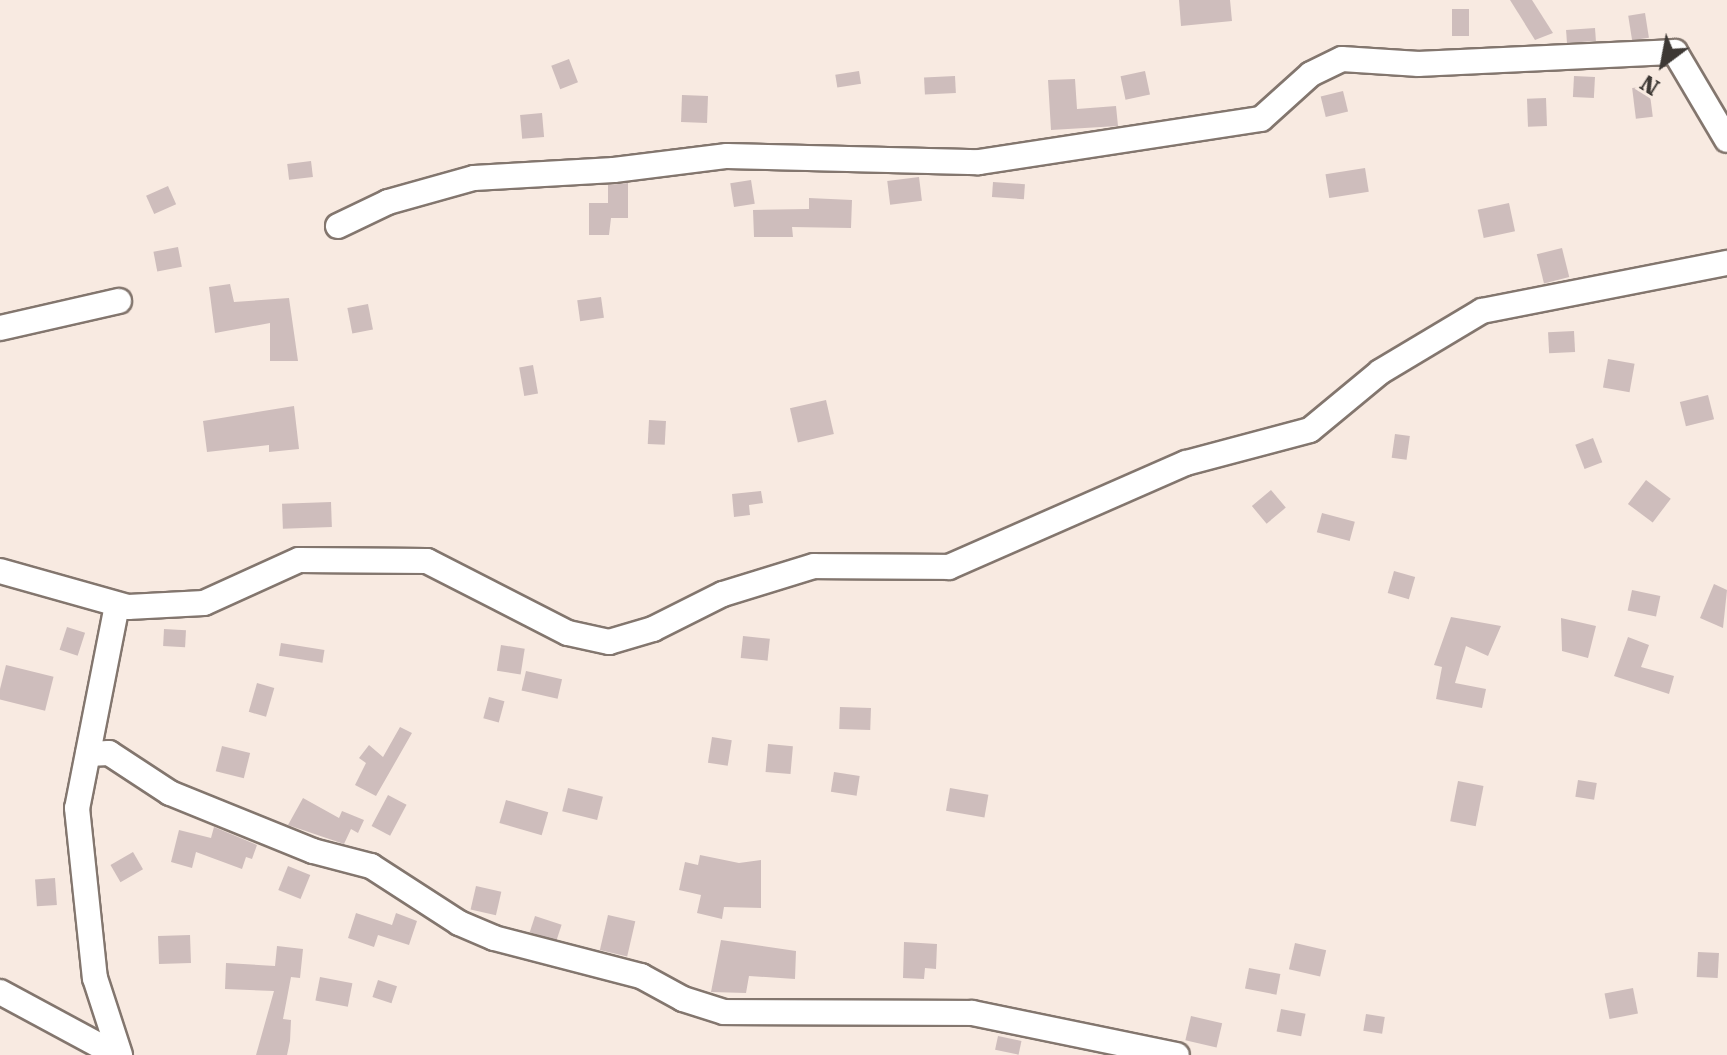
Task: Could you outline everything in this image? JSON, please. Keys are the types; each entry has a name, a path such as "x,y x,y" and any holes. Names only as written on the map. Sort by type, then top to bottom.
{"street":[{"path":"338,226 388,202 474,178 727,156 979,162 1261,119 1311,74 1342,59 1419,64 1675,52 1727,140"},
{"path":"0,571 117,605 204,603 299,560 384,557 427,561 568,633 609,642 653,629 723,594 814,566 949,567 1186,463 1310,430 1380,372 1482,311 1727,263"},
{"path":"0,328 119,301"},
{"path":"117,605 77,808 86,923 95,978 119,1055"},
{"path":"88,754 109,753 170,793 313,851 371,866 459,923 494,938 641,976 673,995 724,1012 972,1013 1177,1055"},
{"path":"0,992 119,1055"}],"building":[{"path":"1179,0 1230,0 1232,21 1181,26"},
{"path":"1510,0 1532,0 1553,33 1535,40"},
{"path":"1452,9 1469,9 1469,36 1452,36"},
{"path":"1645,13 1649,38 1632,40 1628,16"},
{"path":"1595,28 1596,41 1567,43 1566,30"},
{"path":"569,59 578,82 560,89 551,66"},
{"path":"859,71 861,84 837,88 835,75"},
{"path":"1145,71 1150,94 1126,100 1121,76"},
{"path":"955,76 956,93 925,95 924,78"},
{"path":"1574,76 1595,77 1594,98 1573,97"},
{"path":"1075,79 1077,109 1116,106 1118,126 1051,130 1048,80"},
{"path":"1649,86 1653,117 1636,119 1632,88"},
{"path":"1343,91 1348,111 1326,117 1321,97"},
{"path":"682,95 708,96 707,123 681,122"},
{"path":"1546,98 1547,126 1528,127 1527,99"},
{"path":"542,113 544,137 522,139 520,115"},
{"path":"311,161 313,177 289,180 287,164"},
{"path":"1365,168 1369,192 1329,198 1325,174"},
{"path":"919,177 922,201 890,205 887,181"},
{"path":"751,180 755,204 734,207 730,183"},
{"path":"993,182 1025,184 1024,199 992,197"},
{"path":"628,183 628,218 611,218 609,235 589,235 589,203 608,203 608,185"},
{"path":"168,186 176,204 154,214 146,196"},
{"path":"809,198 852,200 851,228 792,227 793,237 754,237 753,210 809,209"},
{"path":"1509,203 1515,231 1484,238 1478,210"},
{"path":"178,247 182,267 157,271 153,252"},
{"path":"1562,248 1569,277 1544,283 1537,254"},
{"path":"230,284 234,302 289,298 298,361 270,361 270,323 215,333 209,287"},
{"path":"601,297 604,318 580,321 577,300"},
{"path":"368,304 373,330 352,334 347,308"},
{"path":"1574,331 1575,352 1549,353 1548,332"},
{"path":"1608,359 1635,364 1630,392 1603,388"},
{"path":"533,365 538,394 524,396 519,367"},
{"path":"1708,395 1714,419 1686,426 1680,402"},
{"path":"826,400 834,434 798,442 790,408"},
{"path":"294,406 299,449 269,452 269,445 207,452 203,421"},
{"path":"649,420 666,421 665,445 648,444"},
{"path":"1395,434 1410,436 1407,460 1392,458"},
{"path":"1593,438 1602,462 1585,469 1575,445"},
{"path":"1646,480 1671,499 1653,523 1628,504"},
{"path":"1271,490 1286,508 1267,524 1252,506"},
{"path":"761,491 763,503 749,505 750,515 734,517 732,494"},
{"path":"331,502 332,527 283,529 282,504"},
{"path":"1322,513 1355,522 1350,541 1317,532"},
{"path":"1394,571 1415,577 1409,599 1388,593"},
{"path":"1714,584 1727,590 1723,628 1700,618"},
{"path":"1632,590 1660,596 1656,617 1628,611"},
{"path":"1451,617 1501,626 1488,656 1466,646 1455,683 1486,689 1482,708 1436,699 1442,667 1434,665"},
{"path":"1561,618 1596,626 1588,658 1562,651"},
{"path":"67,627 85,633 78,656 60,650"},
{"path":"164,629 186,630 185,647 163,646"},
{"path":"743,636 770,639 768,661 741,658"},
{"path":"1628,637 1649,645 1641,667 1674,676 1669,694 1614,676"},
{"path":"281,643 324,650 322,663 279,656"},
{"path":"501,645 525,649 521,674 497,671"},
{"path":"6,665 54,677 45,711 0,700"},
{"path":"526,671 562,679 558,699 522,690"},
{"path":"257,683 274,688 266,717 249,712"},
{"path":"489,697 504,701 499,722 483,718"},
{"path":"840,707 871,708 870,730 839,729"},
{"path":"400,727 412,733 376,796 355,785 366,763 359,758 369,745 383,757"},
{"path":"712,737 732,740 728,766 708,763"},
{"path":"768,744 793,746 790,774 766,772"},
{"path":"222,746 250,753 244,778 216,771"},
{"path":"834,772 860,776 857,796 831,792"},
{"path":"1578,780 1597,783 1594,800 1575,797"},
{"path":"1458,781 1484,786 1476,826 1450,821"},
{"path":"568,788 603,797 597,820 562,811"},
{"path":"950,788 988,795 984,817 946,811"},
{"path":"388,795 407,805 390,836 372,826"},
{"path":"303,798 339,818 342,811 364,820 358,833 351,829 344,844 288,825"},
{"path":"506,800 548,812 542,835 499,823"},
{"path":"214,827 257,845 252,859 246,857 242,869 196,852 192,868 171,862 179,830 211,838"},
{"path":"133,852 143,869 120,882 110,865"},
{"path":"700,855 739,863 761,860 761,908 724,907 722,919 697,913 701,895 679,890 685,862 698,865"},
{"path":"288,866 310,875 301,899 278,890"},
{"path":"55,878 57,905 37,906 35,879"},
{"path":"476,886 501,892 496,915 471,909"},
{"path":"356,913 392,925 396,913 417,921 409,945 378,935 374,947 348,938"},
{"path":"608,915 635,921 627,956 600,950"},
{"path":"535,916 562,925 556,941 530,932"},
{"path":"190,935 191,963 159,964 158,936"},
{"path":"721,940 796,951 795,979 749,976 746,993 711,992"},
{"path":"904,942 937,944 936,969 925,968 924,979 903,978"},
{"path":"1295,943 1326,950 1320,977 1289,969"},
{"path":"277,946 303,949 300,978 291,977 283,1019 291,1020 290,1041 287,1055 256,1055 274,991 225,989 226,963 275,966"},
{"path":"1698,952 1719,953 1718,978 1697,977"},
{"path":"1249,968 1280,974 1276,995 1245,989"},
{"path":"320,977 352,983 348,1007 315,1001"},
{"path":"378,980 397,986 391,1003 372,997"},
{"path":"1633,988 1638,1014 1609,1019 1605,994"},
{"path":"1281,1009 1306,1014 1301,1036 1277,1032"},
{"path":"1366,1014 1385,1017 1382,1034 1363,1031"},
{"path":"1191,1016 1222,1023 1217,1048 1185,1040"},
{"path":"998,1036 1021,1041 1019,1055 995,1050"}]}
